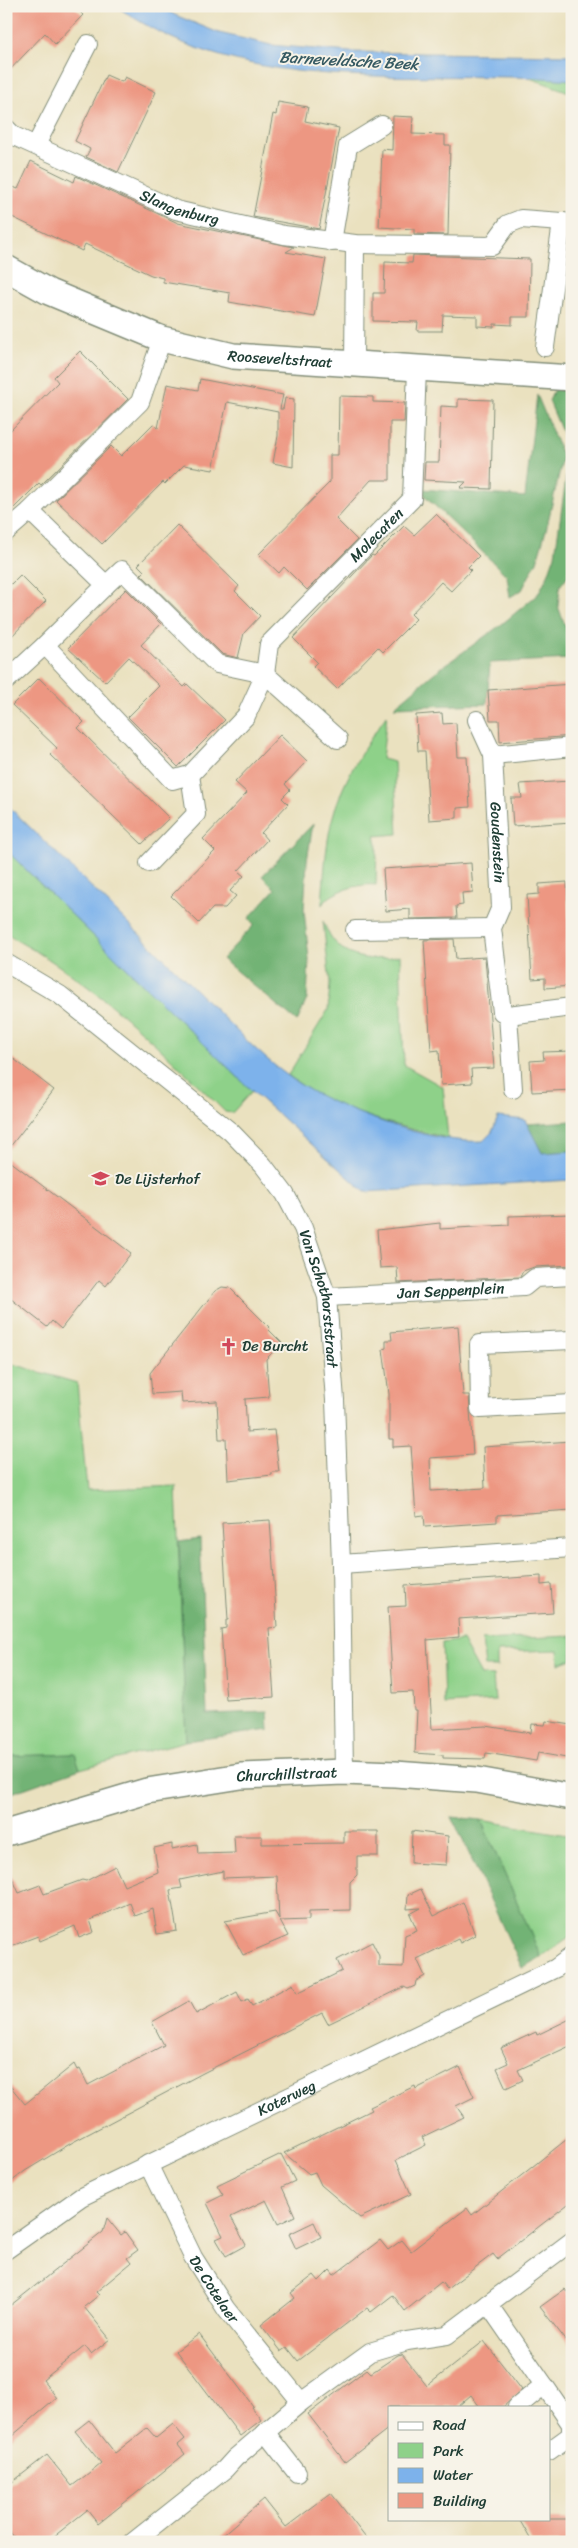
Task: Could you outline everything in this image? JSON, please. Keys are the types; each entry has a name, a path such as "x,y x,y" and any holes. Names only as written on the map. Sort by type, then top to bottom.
{"street":[{"path":"36,145 88,44"},
{"path":"332,242 348,146 382,125"},
{"name":"Slangenburg","path":"9,136 36,145 176,210 284,235 355,244 492,246 508,224 521,219 567,222 546,347"},
{"path":"354,365 355,244"},
{"name":"Rooseveltstraat","path":"6,268 49,292 162,339 233,356 417,369 542,374 572,378"},
{"path":"6,532 30,511 140,402 162,339"},
{"name":"Molecaten","path":"190,774 246,716 264,674 269,644 412,499 417,369"},
{"path":"30,511 106,585"},
{"path":"6,681 45,646 122,570 217,664 264,674 338,739"},
{"path":"45,646 172,780 190,774 196,814 149,863"},
{"name":"Goudenstein","path":"477,720 493,755 501,907 492,928 502,1012 508,1015 513,1089"},
{"path":"493,755 572,747"},
{"path":"355,930 492,928"},
{"name":"Van Schothorststraat","path":"6,963 60,995 231,1132 263,1165 285,1194 303,1228 327,1297 335,1400 341,1564 344,1772"},
{"path":"508,1015 572,1007"},
{"name":"Jan Seppenplein","path":"327,1297 524,1287 535,1278 572,1276"},
{"path":"572,1340 479,1344 480,1409 572,1404"},
{"path":"341,1564 572,1548"},
{"name":"Churchillstraat","path":"6,1833 147,1791 241,1776 344,1772 477,1780 572,1798"},
{"name":"Koterweg","path":"6,2250 81,2197 556,1968 572,1956"},
{"name":"De Cotelaer","path":"148,2164 193,2257 226,2308 301,2402"},
{"path":"133,2542 225,2469 301,2402 370,2352 407,2341 447,2335 571,2242"},
{"path":"488,2304 571,2424 571,2435 550,2450"},
{"path":"518,2406 544,2385"},
{"path":"266,2432 298,2472"}],"green space":[{"path":"524,76 572,80 572,93"},
{"path":"555,388 572,392 572,570 560,586 558,606 564,623 572,634 572,659 490,663 487,704 394,707 434,673 502,624 538,594 548,575 555,555 570,451 549,401"},
{"path":"537,395 563,457 537,561 522,590 510,597 507,576 422,493 422,489 525,497"},
{"path":"387,715 382,759 394,762 398,834 375,836 377,844 376,885 362,885 346,889 326,900 322,905 327,844 335,809 353,767"},
{"path":"313,824 307,861 304,910 309,959 307,999 297,1022 222,959 254,925 249,918 275,889 262,876"},
{"path":"6,850 252,1091 232,1113 225,1112 166,1054 81,981 6,934"},
{"path":"323,921 336,943 354,955 375,959 400,955 404,1065 443,1087 448,1138 386,1122 343,1107 304,1087 288,1075 328,1010 330,983"},
{"path":"572,1121 572,1151 542,1153 527,1124"},
{"path":"6,1362 77,1383 87,1490 176,1486 186,1741 80,1769 75,1754 6,1756"},
{"path":"200,1539 207,1714 268,1712 269,1730 186,1741 179,1542"},
{"path":"572,1636 572,1659 559,1664 558,1650 497,1652 497,1667 485,1667 482,1640"},
{"path":"462,1640 481,1675 493,1676 495,1701 444,1704 442,1643"},
{"path":"75,1754 80,1769 6,1795 6,1756"},
{"path":"452,1817 481,1820 541,1957 522,1968"},
{"path":"481,1820 572,1836 572,1926 569,1937 541,1957"}],"water":[{"name":"Barneveldsche Beek","path":"116,6 160,6 175,15 219,33 271,45 350,52 572,55 572,80 337,74 279,69 223,57 168,36"},
{"path":"6,804 239,1033 295,1081 334,1103 359,1113 386,1123 439,1137 463,1141 483,1141 492,1132 498,1117 525,1120 542,1153 572,1151 572,1180 365,1192 252,1091 6,850"}],"building":[{"path":"6,6 74,6 83,15 55,44 45,33 6,74"},
{"path":"106,75 122,82 125,77 156,92 118,172 86,157 90,149 75,141"},
{"path":"278,102 308,107 305,121 339,128 319,229 253,217 273,114 276,115"},
{"path":"393,116 413,117 412,134 445,135 445,145 450,145 448,235 414,234 414,229 379,227 382,149 392,150"},
{"path":"31,161 74,182 76,176 178,223 294,247 286,252 326,259 315,317 229,302 230,293 163,282 163,278 151,275 85,244 82,251 6,214 6,184 18,189"},
{"path":"413,255 530,259 529,317 512,317 512,325 494,324 494,327 477,326 477,316 443,315 442,331 417,331 418,322 373,321 373,293 384,293 385,262 412,263"},
{"path":"80,351 128,399 41,485 39,483 6,516 6,435 58,382 54,377"},
{"path":"200,379 283,395 280,409 283,409 285,398 294,399 293,467 273,463 278,436 278,412 227,402 213,470 184,465 165,484 163,482 102,544 56,500 111,446 121,456 153,424 158,428 167,384 198,390"},
{"path":"339,396 373,397 373,402 405,403 404,422 390,422 390,480 371,480 336,519 357,540 307,590 284,567 279,573 259,554 330,482 330,455 338,455"},
{"path":"458,399 493,400 491,489 460,488 466,482 424,480 425,462 439,462 441,406 458,407"},
{"path":"436,514 479,556 468,567 471,570 451,591 441,582 411,614 416,619 383,652 378,647 337,689 313,666 317,662 293,638 372,555 374,556 404,526 414,535"},
{"path":"177,525 239,586 235,591 260,616 244,633 238,658 222,654 141,574 144,571 138,565"},
{"path":"20,575 46,601 6,642 6,589"},
{"path":"126,589 161,624 141,645 184,687 187,684 225,720 178,767 128,717 159,686 129,657 105,682 68,648"},
{"path":"39,678 84,722 78,728 169,818 142,844 50,755 57,748 12,705"},
{"path":"572,684 572,736 500,742 499,720 490,720 488,690"},
{"path":"442,713 443,724 456,723 458,757 467,757 470,807 457,808 457,818 429,820 425,751 418,751 416,715"},
{"path":"280,735 307,761 285,784 290,790 282,798 288,804 261,833 267,840 238,871 244,876 230,891 236,896 225,908 213,908 199,923 171,896 215,851 203,839 247,793 235,782"},
{"path":"570,781 572,822 513,826 511,798 522,798 520,784"},
{"path":"471,863 473,892 462,893 463,905 456,906 457,918 410,919 410,909 386,911 383,869"},
{"path":"567,882 572,986 545,988 545,978 532,979 527,895 539,894 539,884"},
{"path":"454,939 456,959 485,957 494,1068 471,1069 472,1083 441,1085 439,1050 431,1051 424,940"},
{"path":"572,1051 572,1090 532,1092 530,1061 544,1060 543,1052"},
{"path":"6,1053 54,1090 6,1152"},
{"path":"6,1158 131,1253 106,1286 99,1280 61,1329 52,1321 47,1327 6,1295"},
{"path":"572,1214 572,1265 534,1267 523,1271 520,1277 398,1283 397,1267 380,1268 377,1230 440,1223 440,1229 509,1225 509,1216"},
{"name":"De Burcht","path":"222,1287 230,1288 270,1328 269,1330 282,1343 266,1359 269,1397 245,1399 247,1432 274,1430 279,1472 272,1472 272,1475 228,1480 226,1439 219,1439 217,1401 182,1403 181,1392 152,1394 150,1373 215,1291"},
{"path":"458,1326 463,1395 469,1395 473,1455 430,1458 431,1491 485,1488 483,1447 571,1441 572,1510 497,1515 497,1522 425,1527 424,1515 416,1516 411,1446 393,1447 393,1439 389,1439 389,1394 383,1349 386,1348 386,1340 392,1340 391,1332"},
{"path":"270,1520 277,1627 269,1628 274,1697 226,1700 221,1629 226,1628 226,1620 228,1620 222,1523"},
{"path":"541,1576 541,1585 551,1584 553,1613 458,1619 459,1637 427,1640 432,1729 486,1726 531,1733 532,1724 545,1725 546,1721 572,1725 572,1759 538,1753 536,1761 486,1753 485,1759 443,1758 443,1755 415,1753 417,1710 414,1710 413,1692 393,1693 388,1607 406,1606 405,1585"},
{"path":"344,1831 378,1831 378,1856 357,1856 357,1875 350,1882 350,1910 309,1911 309,1920 280,1921 288,1936 243,1955 225,1921 275,1912 279,1919 277,1876 223,1878 223,1871 180,1880 182,1888 170,1890 177,1931 157,1934 153,1909 135,1916 130,1903 90,1920 94,1932 79,1938 75,1926 40,1941 38,1936 6,1948 6,1864 19,1893 40,1885 44,1894 82,1880 86,1881 115,1866 124,1886 158,1872 154,1848 172,1844 172,1849 197,1844 198,1854 235,1853 234,1836 262,1836 262,1844 344,1843"},
{"path":"412,1831 448,1836 446,1865 411,1863"},
{"path":"421,1889 434,1916 463,1902 475,1935 460,1943 458,1939 417,1959 425,1976 416,1981 415,1986 408,1989 404,1987 328,2024 322,2013 73,2142 25,2171 6,2186 6,2081 25,2104 74,2064 77,2070 80,2069 88,2085 164,2045 152,2022 189,2001 196,2014 237,1992 242,2002 248,1999 252,2006 293,1984 297,1993 342,1971 337,1960 372,1942 379,1956 379,1966 403,1967 405,1935 417,1930 410,1914 421,1908 407,1909 408,1895"},
{"path":"572,2018 572,2045 518,2070 523,2080 506,2088 497,2068 508,2063 501,2048 536,2032 537,2035"},
{"path":"460,2067 474,2097 456,2106 464,2117 422,2137 426,2145 396,2160 411,2194 360,2218 321,2185 315,2172 309,2174 284,2153 372,2110 370,2107 415,2086 416,2089"},
{"path":"572,2135 572,2201 497,2259 493,2254 447,2289 441,2282 405,2311 393,2295 371,2312 367,2308 298,2361 287,2347 281,2351 261,2325 295,2298 291,2293 314,2275 319,2281 330,2270 334,2275 380,2240 388,2250 402,2240 411,2251 467,2208 472,2215"},
{"path":"281,2154 295,2181 282,2187 295,2216 278,2224 266,2200 231,2217 246,2245 226,2256 216,2239 223,2236 207,2203 223,2195 217,2185"},
{"path":"107,2218 121,2235 125,2232 138,2250 127,2258 131,2263 96,2292 99,2295 84,2307 110,2339 91,2354 85,2346 43,2380 57,2398 6,2441 6,2309 103,2232"},
{"path":"314,2222 321,2237 296,2249 289,2234"},
{"path":"565,2289 572,2298 572,2348 540,2307"},
{"path":"199,2334 253,2406 251,2407 261,2420 240,2436 176,2351"},
{"path":"484,2341 522,2390 504,2406 479,2406 471,2395 458,2406 388,2406 388,2429 345,2462 308,2414 367,2369 371,2373 402,2354 427,2386"},
{"path":"89,2420 115,2453 147,2428 156,2438 173,2424 185,2439 178,2445 185,2454 98,2524 87,2510 47,2542 18,2542 6,2527 6,2487 47,2455 72,2486 85,2476 101,2463 75,2431"},
{"path":"331,2493 369,2542 214,2542 264,2499 286,2527"},
{"path":"572,2519 572,2542 532,2542 520,2520"}],"place":[{"name":"De Lijsterhof","path":"101,1179"},
{"name":"De Burcht","path":"228,1346"}]}
